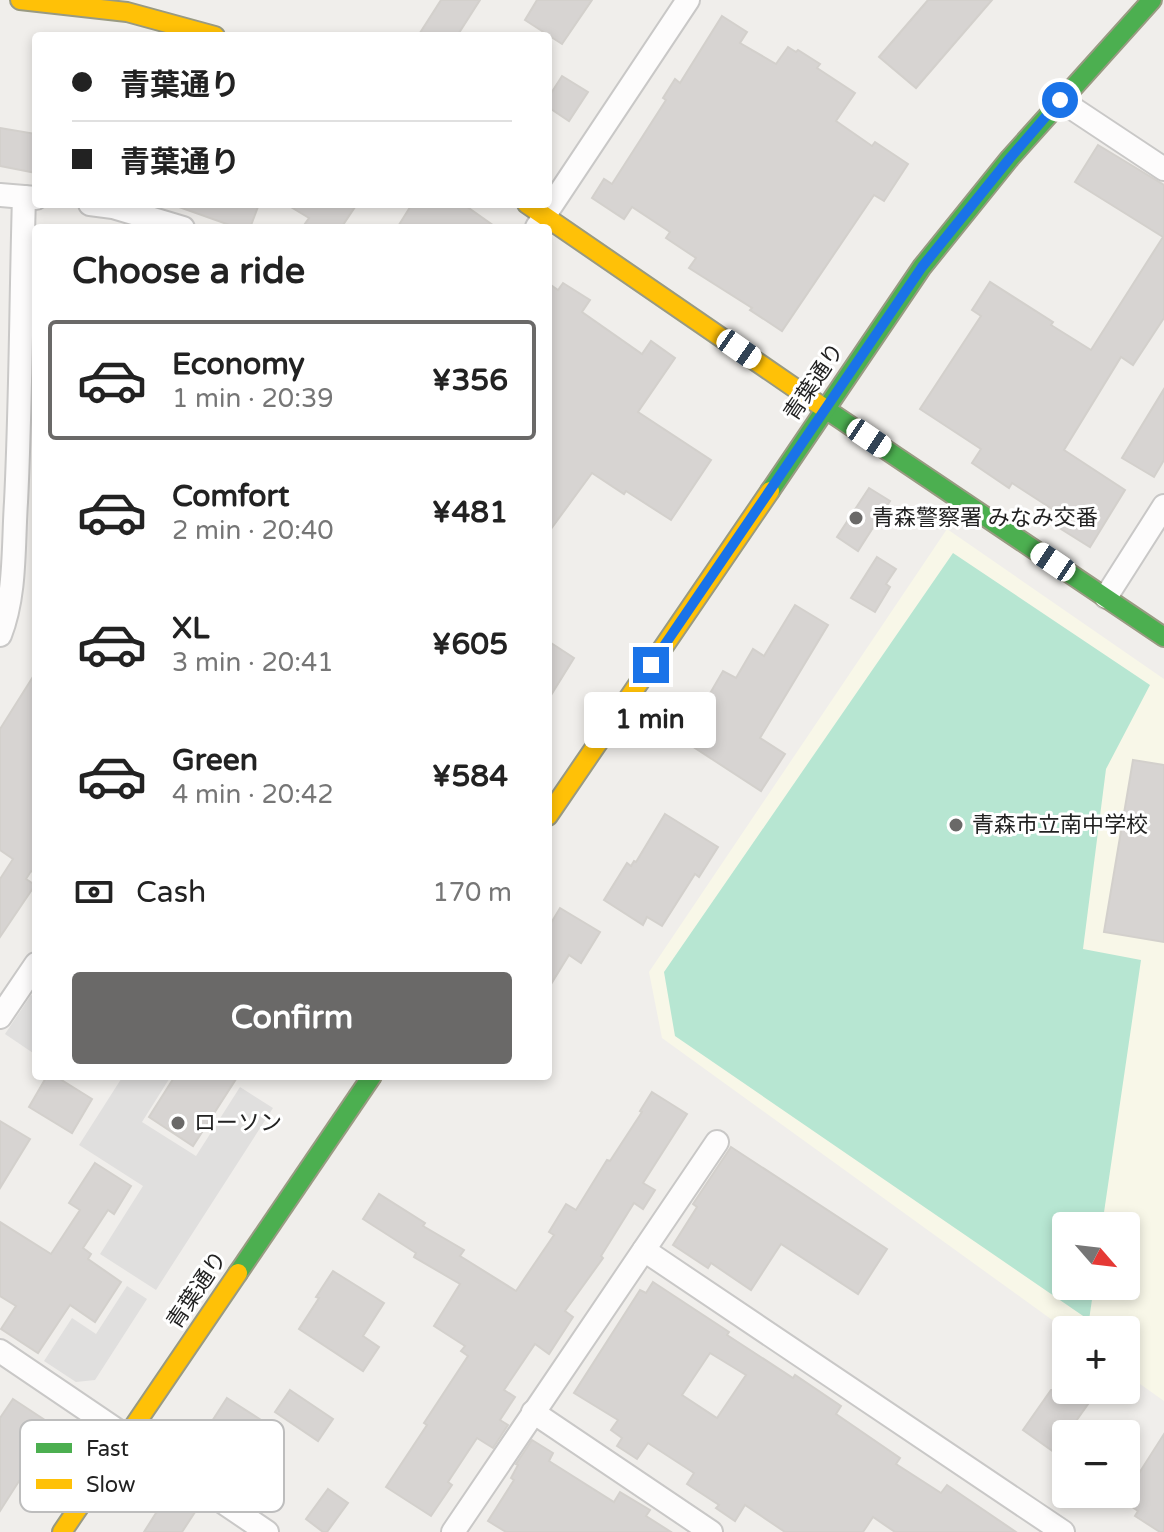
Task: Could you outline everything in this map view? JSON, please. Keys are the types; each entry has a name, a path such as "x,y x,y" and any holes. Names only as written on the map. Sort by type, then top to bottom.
{"street":[{"path":"20,0 127,12 200,32"},
{"path":"552,193 688,0"},
{"name":"青葉通り","path":"552,810 922,267 1010,158 1152,0"},
{"path":"1060,100 1164,169"},
{"path":"0,195 30,197 27,471 9,608 0,635"},
{"path":"116,208 170,224"},
{"path":"552,227 1164,637"},
{"path":"1106,597 1164,506"},
{"path":"0,1017 32,970"},
{"name":"青葉通り","path":"138,1420 369,1080"},
{"path":"453,1532 717,1142"},
{"path":"644,1250 1063,1532"},
{"path":"0,1351 100,1420"},
{"path":"533,1412 711,1532"},
{"name":"青葉通り","path":"62,1532 76,1512"},
{"path":"237,1512 267,1532"}],"shaded area":[{"name":"青森市立南中学校","path":"947,529 1164,679 1164,1401 1140,1384 1140,1316 1052,1316 1052,1320 662,1038 649,972"},
{"path":"31,995 32,996 32,1052 5,1034"},
{"path":"120,1080 168,1080 142,1122 196,1156 240,1087 273,1108 156,1290 100,1254 143,1186 79,1145"},
{"path":"127,1286 147,1299 95,1380 76,1382 44,1361 72,1318 96,1334"}],"green space":[{"name":"青森市立南中学校","path":"953,553 1150,685 1106,769 1083,949 1141,960 1104,1212 1052,1212 1052,1295 675,1036 664,972"},
{"name":"青森市立南中学校","path":"1060,1300 1092,1300 1090,1316 1083,1316"}],"building":[{"path":"441,0 480,0 460,32 421,32"},
{"path":"537,0 592,0 562,44 552,38 552,32 544,32 525,20"},
{"path":"928,0 992,0 916,88 879,57"},
{"path":"722,16 747,32 740,43 776,64 788,47 820,64 817,68 855,93 836,121 872,146 875,142 908,164 884,201 874,195 782,331 689,268 696,258 666,238 670,232 632,207 624,219 592,198 604,179 612,184 666,100 663,98 675,79 680,83"},
{"path":"562,76 588,92 569,121 552,110 552,92"},
{"path":"0,128 32,133 32,172 0,166"},
{"path":"1098,145 1164,185 1164,318 1133,365 1121,357 1064,450 1125,490 1090,547 1053,524 1060,514 1012,483 1009,488 972,463 981,449 920,409 981,316 972,310 990,282 1091,350 1163,237 1075,182"},
{"path":"182,208 258,208 252,224 227,224"},
{"path":"293,208 354,208 344,224 305,224 309,218"},
{"path":"410,208 469,208 491,224 400,224"},
{"path":"563,283 590,300 582,312 642,354 651,341 675,358 638,412 711,460 671,520 592,473 552,528 552,286 558,290"},
{"path":"1164,389 1164,460 1154,477 1122,458"},
{"path":"869,488 890,501 858,551 837,537"},
{"path":"877,557 896,569 886,584 890,587 875,612 851,598"},
{"path":"795,605 828,625 760,738 785,754 761,791 678,737 702,700 705,702 723,671 736,678 753,649 764,656"},
{"path":"552,644 574,658 552,694"},
{"path":"32,678 32,872 26,879 32,883 32,889 0,937 0,879 13,859 0,850 0,729"},
{"path":"1133,760 1164,765 1164,942 1104,932"},
{"path":"665,814 718,847 699,877 695,874 662,926 647,917 643,925 604,900 627,863 631,866 636,862"},
{"path":"560,908 600,932 581,963 569,955 552,983 552,921"},
{"path":"45,1080 61,1080 92,1099 72,1133 29,1107"},
{"path":"172,1080 235,1080 193,1146 149,1117"},
{"path":"652,1092 687,1114 643,1183 655,1190 643,1209 634,1203 601,1256 603,1258 565,1311 573,1317 549,1354 535,1344 504,1390 515,1397 500,1420 508,1425 493,1448 477,1438 448,1482 452,1485 431,1516 386,1487 468,1356 461,1351 465,1346 434,1326 460,1284 414,1257 416,1253 363,1219 379,1194 425,1223 423,1226 464,1250 460,1256 516,1291 554,1235 549,1232 566,1204 576,1210 642,1112"},
{"path":"0,1121 30,1139 0,1188"},
{"path":"731,1147 887,1249 858,1294 781,1244 751,1290 711,1263 708,1268 673,1245 697,1207 693,1204"},
{"path":"95,1163 131,1186 114,1214 108,1210 83,1248 91,1254 88,1259 121,1282 95,1322 70,1305 38,1353 1,1329 16,1306 0,1296 0,1222 51,1254 80,1210 69,1203"},
{"path":"333,1271 384,1303 363,1336 379,1347 363,1371 299,1329"},
{"path":"653,1282 729,1332 727,1335 841,1406 836,1414 900,1458 896,1464 941,1493 947,1485 1016,1532 895,1532 873,1517 863,1532 785,1532 745,1505 735,1521 716,1508 719,1505 687,1484 694,1473 648,1443 637,1459 617,1446 622,1438 611,1430 618,1420 574,1393 640,1290 646,1293","holes":["710,1353 746,1375 717,1418 682,1395"]},
{"path":"290,1390 333,1419 318,1441 275,1412"},
{"path":"1051,1390 1052,1404 1088,1404 1077,1420 1052,1420 1052,1451 1023,1430"},
{"path":"227,1398 261,1420 213,1420"},
{"path":"13,1399 45,1420 20,1420 20,1480 0,1511 0,1418"},
{"path":"1164,1434 1164,1532 1135,1516 1138,1511 1134,1508 1140,1508 1140,1472"},
{"path":"532,1440 553,1453 549,1461 614,1502 620,1492 650,1510 646,1516 671,1532 506,1532 488,1521 514,1480 511,1478 516,1464"},
{"path":"328,1489 348,1503 327,1532 323,1532 306,1519"},
{"path":"157,1512 195,1512 182,1532 144,1532"}],"traffic: fast":[{"path":"770,491 922,267 1010,158 1152,0"},
{"path":"821,406 1164,637"},
{"path":"238,1273 369,1080"}],"traffic: slow":[{"path":"20,0 127,12 200,32"},
{"path":"533,208 821,406"},
{"path":"552,810 770,491"},
{"path":"138,1420 238,1273"},
{"path":"62,1532 76,1512"}],"place":[{"name":"青森警察署 みなみ交番","path":"856,518"},
{"name":"青森市立南中学校","path":"956,825"},
{"name":"ローソン","path":"178,1123"}],"route":[{"path":"651,665 922,267 1060,100"}]}
